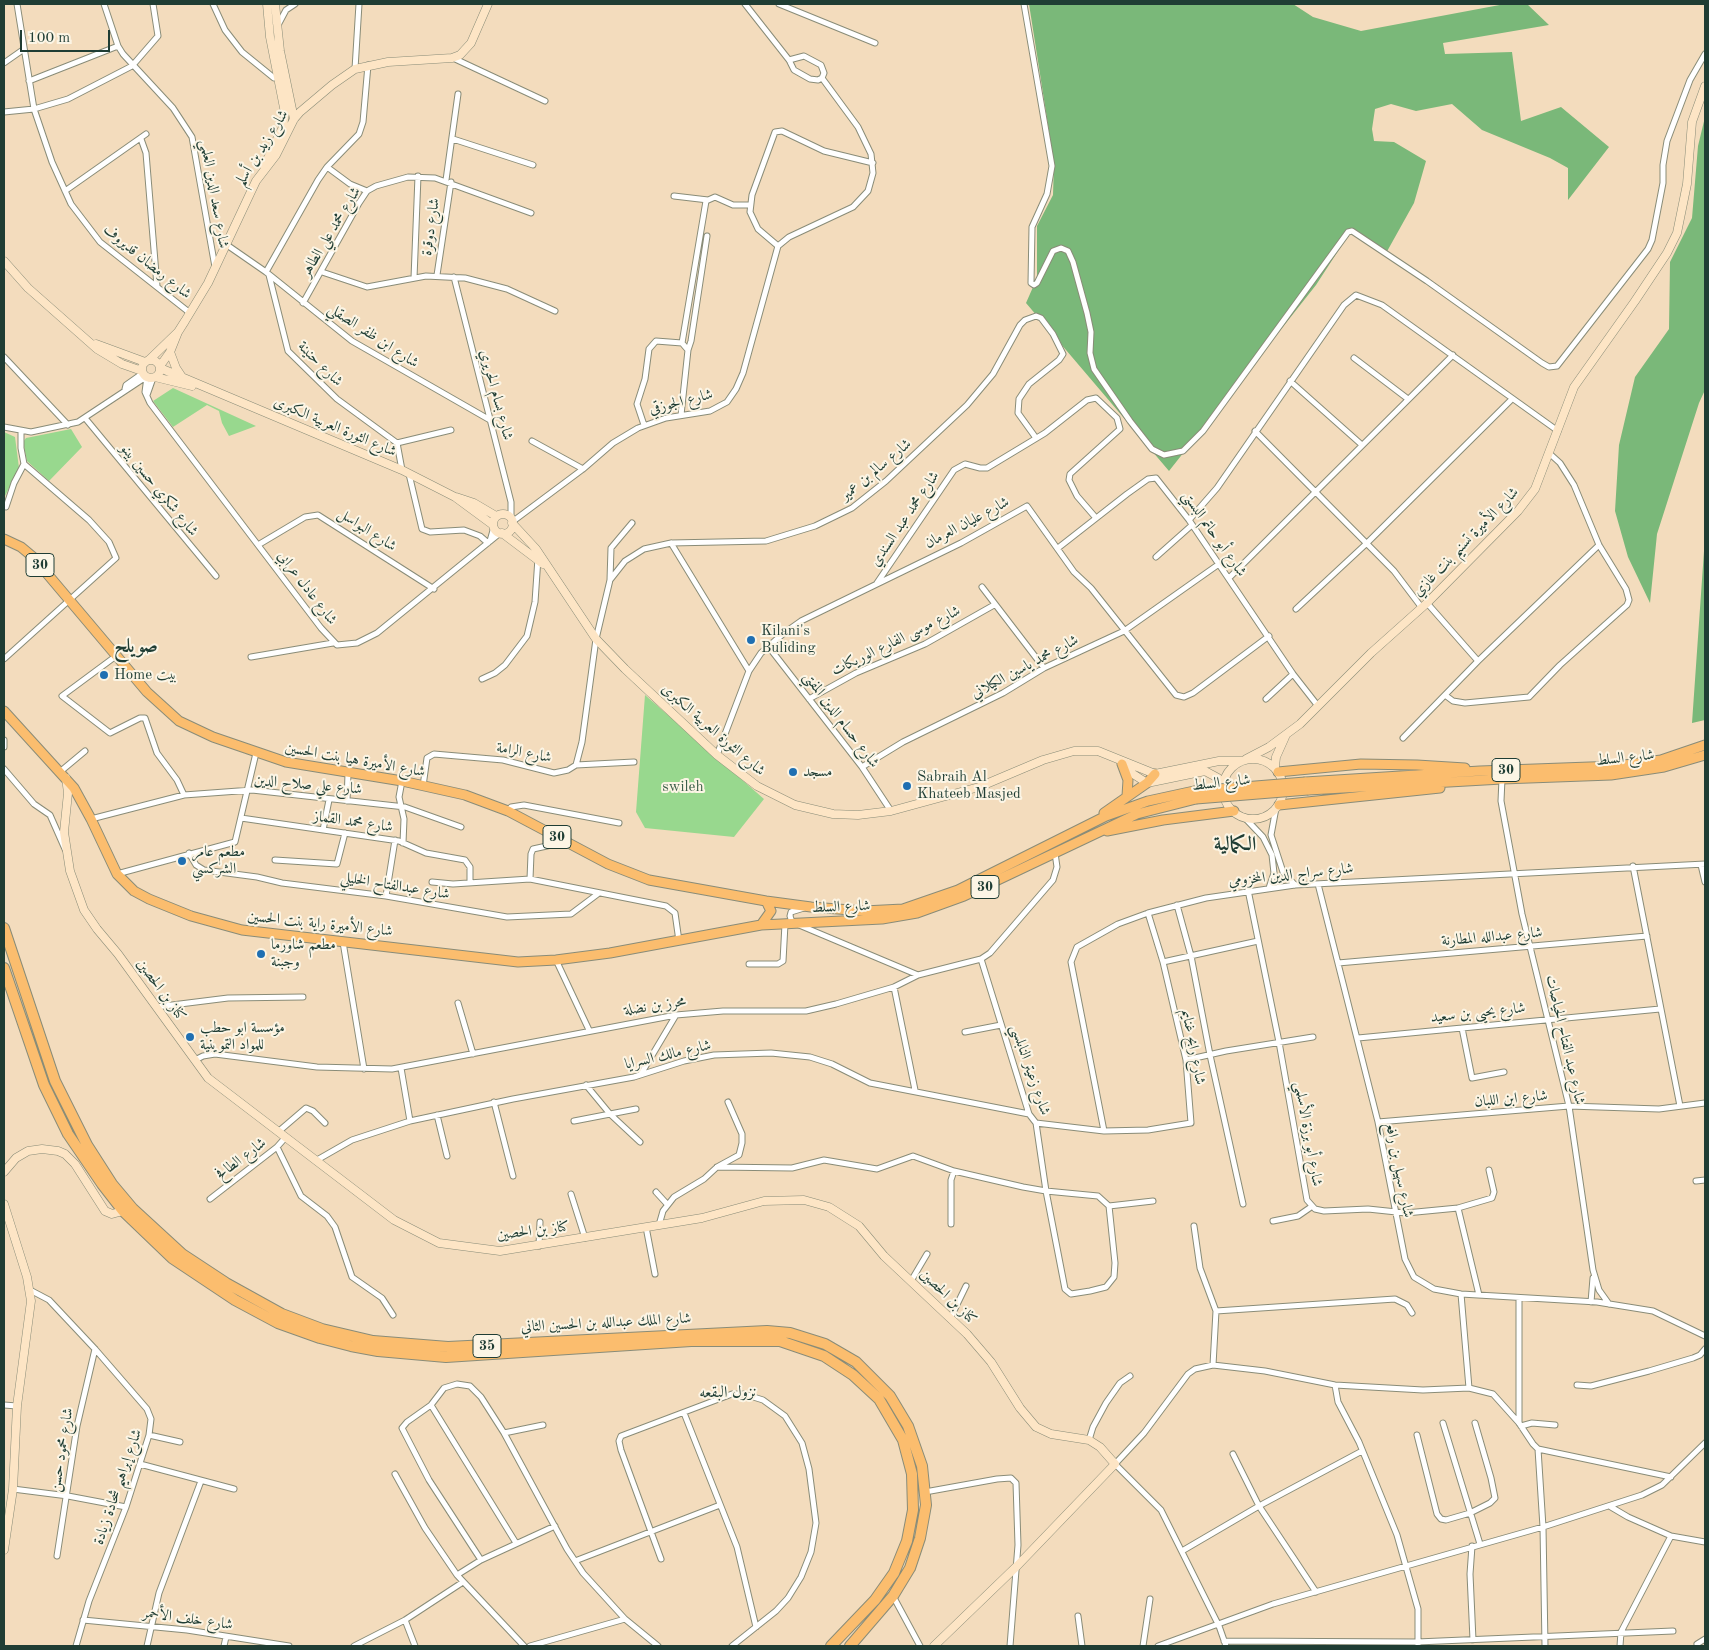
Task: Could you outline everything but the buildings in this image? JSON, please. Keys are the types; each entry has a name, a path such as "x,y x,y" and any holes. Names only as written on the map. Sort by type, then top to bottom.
{"highway":[{"name":"شارع الملك عبدالله بن الحسين الثاني","path":"4,928 50,1067 64,1100 91,1152 117,1190 157,1233 182,1254 226,1283 282,1314 344,1335 402,1345 468,1347 750,1330 780,1332 803,1336 832,1347 856,1362 890,1396 901,1411 915,1440 926,1492 924,1519 916,1554 893,1596 850,1646"},
{"name":"شارع الملك عبدالله بن الحسين الثاني","path":"4,968 30,1045 54,1105 75,1144 123,1211 172,1258 235,1300 299,1331 351,1346 378,1351 446,1356 691,1341 758,1340 796,1345 835,1361 853,1375 879,1399 898,1429 912,1474 913,1510 907,1540 894,1573 875,1600 831,1646"}],"main road":[{"name":"شارع الأميرة هيا بنت الحسين","path":"4,539 21,547 33,556 116,656 172,717 213,737 286,762 348,774 402,781 466,795 508,811 608,864 649,880 766,901"},
{"name":"شارع الأميرة راية بنت الحسين","path":"4,711 63,775 80,799 117,874 141,896 173,910 218,925 256,932 518,962 556,960 679,941 761,925"},
{"name":"شارع السلط","path":"766,901 864,912 913,907 977,881 1085,825 1148,801 1195,795 1480,771 1634,764 1669,757 1705,745"},
{"name":"شارع السلط","path":"1306,786 1626,774 1664,768 1705,755"},
{"path":"1120,762 1128,780 1127,796"},
{"path":"1277,770 1396,764 1480,771"},
{"path":"1085,825 1147,783 1155,774"},
{"path":"1278,806 1429,790 1471,781"},
{"name":"شارع السلط","path":"761,925 882,919 917,913 964,896 1137,814 1195,795"},
{"path":"1094,833 1163,820 1234,811"},
{"path":"761,925 771,911 766,901"}],"street":[{"name":"شارع رمضان قديروف","path":"17,4 34,109 52,162 79,217 100,242 190,313"},
{"name":"شارع سعد الدين العلمي","path":"104,4 118,46 132,66 173,108 192,137 215,268"},
{"path":"4,112 52,105 85,92 132,66 158,36 153,4"},
{"path":"213,4 225,30 242,52 274,78 277,76"},
{"path":"261,172 285,120 267,4"},
{"path":"275,4 280,51 294,119"},
{"path":"278,28 282,15 295,4"},
{"path":"355,69 359,4"},
{"path":"452,58 465,50 470,43 488,4"},
{"path":"745,4 789,60 794,70 803,76 815,80 822,78"},
{"path":"779,4 875,43"},
{"path":"1024,4 1050,145 1052,166 1047,194 1032,227 1031,283 1034,285 1038,283 1053,251 1061,248 1068,251 1073,262 1087,313 1091,332 1090,353 1094,369 1130,421 1152,448 1164,455 1182,450 1203,431 1348,232 1352,231 1414,272 1542,363 1549,367 1557,366 1648,249 1652,240 1663,184 1663,165 1667,141 1690,80 1705,54"},
{"path":"29,81 118,46"},
{"path":"4,63 24,49"},
{"path":"789,60 804,56 818,62 823,70 822,78 858,127 867,142 874,163 868,192 853,207 788,237 777,248 758,229 751,217 750,206 772,136 777,131 782,131 824,151 874,163"},
{"name":"شارع زيد بن أسلم","path":"148,375 160,367 170,352 178,332 215,268 261,172 281,148 294,119 332,85 355,69 368,65 452,58 545,100"},
{"path":"267,273 306,200 327,167 360,130 368,65"},
{"name":"شارع الأميرة تسنيم بنت غازي","path":"1244,760 1288,733 1318,706 1371,653 1424,606 1518,511 1535,489 1580,377 1635,301 1667,253 1677,233 1687,184 1692,122 1705,86"},
{"name":"شارع دوقرة","path":"438,275 458,94"},
{"path":"65,191 146,134"},
{"path":"141,139 146,153 158,286"},
{"path":"453,139 533,165"},
{"path":"327,167 350,184 368,192"},
{"path":"414,278 418,176"},
{"name":"شارع محمد علي الطاهر","path":"303,303 322,272 351,216 368,192 387,182 418,176 448,181 531,213"},
{"path":"674,196 708,200 716,196 733,205 750,206"},
{"path":"682,343 701,223 708,200"},
{"path":"681,415 688,350 707,236"},
{"name":"شارع ابن ظفر الصقلي","path":"226,245 267,273 303,303 362,347 490,420"},
{"name":"شارع الجوزقي","path":"512,521 583,469 613,443 644,425 718,407 726,402 736,389 750,347 777,248"},
{"name":"شارع الثورة العربية الكبرى","path":"4,261 28,288 110,358 148,375 203,387"},
{"path":"322,272 367,287 438,275 507,289 555,311"},
{"name":"شارع حنينة","path":"267,273 288,351 338,399 398,443"},
{"name":"شارع بسام الحريري","path":"454,278 512,505 512,521"},
{"path":"1156,557 1190,523 1217,488 1344,305 1356,295 1382,305 1558,431"},
{"name":"شارع سالم بن عمير","path":"596,639 610,580 634,553 671,543 766,541 815,526 852,508 897,472 972,399 993,374 1025,320 1036,316 1041,318 1063,350 1059,360 1029,384 1019,399 1018,412 1036,438"},
{"name":"شارع زيد بن أسلم","path":"147,361 178,332"},
{"path":"644,425 637,404 644,386 650,346 659,341 682,343 688,350"},
{"name":"شارع الثورة العربية الكبرى","path":"94,344 147,361 156,361 160,367 184,379 406,472 455,497 497,530 538,558"},
{"path":"170,352 176,368 184,379"},
{"path":"1229,578 1453,355"},
{"path":"4,357 68,425"},
{"path":"1354,358 1408,399"},
{"path":"4,427 21,432 68,425 85,418 125,388 126,385 148,375 147,361"},
{"name":"شارع عادل عرابي","path":"148,375 147,395 150,403 333,642 347,645 370,637 434,588 489,542 497,530"},
{"path":"1290,381 1362,445"},
{"name":"شارع محمد عبد السندي","path":"876,585 954,470 965,464 987,468 1036,438 1087,400 1094,398 1099,399 1117,418 1120,425 1118,432 1070,474 1069,480 1077,496 1096,518"},
{"path":"1296,608 1367,543 1512,399"},
{"name":"شارع شكري حسين بينو","path":"85,418 216,576"},
{"path":"451,430 398,443 422,529 430,532 464,530 480,536 489,542"},
{"path":"4,659 111,565 115,560 116,554 109,542 89,520 24,464 20,448 21,432"},
{"path":"1255,432 1316,490 1403,580 1424,606 1478,660"},
{"path":"532,441 583,469"},
{"path":"1445,695 1453,700 1465,703 1526,699 1622,611 1628,600 1626,589 1599,545 1574,485 1560,463 1549,454"},
{"path":"6,507 14,483 24,464"},
{"name":"شارع أبو حاتم البستي","path":"1058,548 1096,518 1153,478 1161,483 1190,523 1318,706"},
{"name":"شارع الثورة العربية الكبرى","path":"455,497 474,502 496,516"},
{"name":"شارع عليان العرمان","path":"717,755 748,671 768,646 801,621 969,539 1027,506 1074,572 1091,588 1171,690 1180,697 1193,693 1269,636"},
{"path":"504,514 512,521 510,530 497,530 496,516 504,514"},
{"name":"شارع البواسل","path":"258,545 305,517 318,515 434,588"},
{"name":"شارع الثورة العربية الكبرى","path":"512,521 596,639 666,710 717,755 757,786 795,805 833,814 858,815 890,811 979,788 1043,760 1074,751 1098,751 1120,762 1155,774"},
{"path":"610,580 611,548 632,523"},
{"path":"671,543 748,671"},
{"path":"1403,738 1478,660 1599,545"},
{"path":"482,679 495,673 505,665 527,636 535,602 538,558"},
{"name":"شارع محمد ياسين الكيلاني","path":"862,767 903,742 991,700 1044,668 1124,631 1219,564"},
{"path":"982,588 1044,668"},
{"name":"شارع موسى الفارع الوريكات","path":"809,699 856,673 925,644 994,605"},
{"path":"596,639 582,742 576,765 634,762"},
{"path":"252,657 333,642"},
{"name":"شارع حسام الدين المفتي","path":"768,646 862,767 890,811"},
{"path":"116,656 62,696 110,733 140,718 145,718 157,753 177,780 184,795"},
{"path":"1266,699 1294,674"},
{"name":"شارع الأميرة تسنيم بنت غازي","path":"1277,770 1278,750 1288,733"},
{"path":"4,740 4,747"},
{"path":"63,775 85,751"},
{"path":"117,874 189,853 233,843 241,818 256,753"},
{"name":"شارع الرامة","path":"423,786 427,758 434,754 502,760 554,772 568,770 576,765"},
{"path":"1223,786 1229,771 1244,760"},
{"path":"1155,774 1219,762 1244,760 1264,760 1277,770 1284,788 1271,832 1275,854 1274,871 1268,888"},
{"name":"شارع الثورة العربية الكبرى","path":"1120,762 1147,783"},
{"path":"4,769 34,804 52,817 58,837 66,851"},
{"path":"1147,783 1205,771 1218,778 1223,786 1228,804 1234,811 1244,817 1263,837 1275,854 1283,872 1295,885"},
{"path":"347,801 348,774"},
{"name":"كناز بن الحصين","path":"63,775 68,793 64,826 66,851 73,882 87,915 208,1078 285,1138 317,1160 384,1214 430,1240 500,1251 540,1246 702,1218 764,1201 804,1200 829,1207 845,1215 858,1226 884,1256 967,1334 991,1362 1020,1408 1036,1427 1051,1434 1089,1440"},
{"name":"شارع عبد الفتاح الحياصات","path":"1502,779 1501,801 1513,874 1569,1106 1593,1270 1599,1290 1610,1304"},
{"path":"402,781 399,797 402,806 404,843"},
{"name":"شارع علي صلاح الدين","path":"91,819 184,795 246,792 252,790 329,800 402,806 461,827"},
{"path":"67,807 80,799"},
{"path":"323,830 329,800"},
{"path":"508,811 511,807 524,805 619,823"},
{"path":"1244,817 1258,818 1268,815 1278,806"},
{"name":"شارع محمد القماز","path":"241,818 395,840 426,853 465,860 470,867 470,882"},
{"path":"275,860 337,864 345,833"},
{"path":"386,896 395,840"},
{"path":"530,879 530,854 533,849 566,842"},
{"name":"شارع عبدالفتاح الخليلي","path":"189,853 196,865 204,870 257,877 282,883 386,896 507,917 552,916 574,913 599,893"},
{"name":"محرز بن نضلة","path":"195,1060 203,1056 215,1054 283,1064 364,1069 401,1068 589,1030 676,1015 723,1011 806,1011 836,1004 894,987 918,976 981,959 990,953 1053,880 1057,867 1055,853"},
{"path":"1703,864 1705,882"},
{"name":"شارع سراج الدين المخزومي","path":"1104,1131 1072,969 1072,956 1077,947 1091,938 1148,913 1248,890 1295,885 1633,866 1703,864"},
{"path":"1633,866 1680,1106"},
{"path":"432,882 450,884 530,879 669,907 677,918 679,941"},
{"name":"شارع سهيل بن رافع","path":"1318,884 1378,1122 1394,1212 1406,1264 1414,1277 1434,1289 1461,1294 1610,1304"},
{"name":"شارع أبو برزة الأسلمي","path":"1248,890 1279,1042 1307,1200 1311,1206 1324,1211 1368,1209 1394,1212 1436,1211 1458,1208 1492,1198 1494,1192 1489,1170"},
{"path":"1177,905 1191,956 1210,1055 1243,1204"},
{"path":"749,964 778,964 783,961 791,912 811,907"},
{"name":"شارع رابح غنايم","path":"1036,1123 1104,1131 1148,1130 1191,1123 1186,1060 1148,913"},
{"path":"789,923 890,962 918,976"},
{"name":"شارع عبدالله المطارنة","path":"1338,963 1647,936"},
{"path":"1162,962 1258,941"},
{"path":"343,942 364,1069"},
{"name":"شارع زعيتر النابلسي","path":"981,959 1029,1114 1036,1123 1046,1191 1063,1281 1067,1292 1071,1294 1106,1287 1114,1277 1115,1263 1109,1206"},
{"path":"556,960 589,1030"},
{"path":"894,987 915,1090"},
{"path":"156,1007 228,998 303,997"},
{"path":"458,1003 473,1054"},
{"name":"شارع يحيى بن سعيد","path":"1358,1038 1660,1009"},
{"path":"642,1074 676,1015"},
{"path":"965,1032 1001,1024"},
{"path":"1462,1028 1472,1078 1504,1072"},
{"path":"1186,1060 1313,1037"},
{"name":"شارع مالك السرايا","path":"317,1160 352,1140 410,1121 494,1102 642,1074 699,1057 771,1053 810,1057 832,1064 870,1082 1029,1114"},
{"path":"401,1068 410,1121"},
{"path":"586,1085 610,1114 640,1142"},
{"path":"494,1102 513,1176"},
{"path":"659,1225 660,1216 668,1204 686,1189 704,1179 717,1167 739,1154 742,1134 728,1102"},
{"name":"شارع ابن اللبان","path":"1378,1122 1569,1106 1628,1110 1705,1103"},
{"path":"278,1132 306,1108 313,1111 324,1123"},
{"path":"574,1121 636,1109"},
{"path":"437,1115 446,1156"},
{"name":"شارع الطافح","path":"210,1199 277,1147 285,1138"},
{"path":"277,1147 301,1196 327,1216 335,1227 352,1277 382,1298 393,1316"},
{"path":"4,1172 16,1158 28,1151 42,1149 58,1151 65,1154 75,1164 105,1211 112,1214 123,1211"},
{"path":"717,1167 792,1168 824,1160 877,1169 913,1156 954,1171 1046,1191 1098,1196 1109,1206 1153,1201"},
{"path":"951,1224 951,1180 954,1171"},
{"path":"1696,1181 1705,1180"},
{"path":"656,1192 668,1204"},
{"path":"571,1194 585,1238"},
{"path":"4,1204 30,1290 30,1308 17,1406 13,1489 4,1550"},
{"path":"1273,1220 1298,1216 1311,1206"},
{"path":"1458,1208 1479,1294"},
{"path":"540,1222 540,1246"},
{"path":"1194,1226 1200,1268 1216,1311 1213,1365"},
{"path":"646,1227 655,1274"},
{"path":"912,1281 927,1254"},
{"path":"1590,1302 1593,1293 1593,1270"},
{"path":"950,1319 966,1286"},
{"name":"شارع إبراهيم شحادة زيادة","path":"30,1290 49,1300 95,1349 147,1409 152,1424 126,1507 83,1620 76,1646"},
{"path":"1461,1294 1470,1388"},
{"path":"1519,1298 1520,1425"},
{"path":"1216,1311 1395,1299 1407,1304 1412,1313"},
{"path":"1610,1304 1653,1311 1705,1336"},
{"name":"شارع محمود حسن","path":"57,1556 78,1426 95,1349"},
{"path":"1576,1386 1591,1386 1650,1371 1693,1358 1700,1355 1705,1349"},
{"path":"934,1646 1017,1566 1115,1464 1144,1433 1188,1374 1195,1369 1213,1365 1265,1371 1335,1385 1423,1390 1470,1388 1493,1394 1538,1448 1671,1477"},
{"path":"1130,1376 1120,1383 1106,1403 1093,1427 1089,1440 1100,1447 1157,1504 1219,1626 1225,1644 1417,1644 1545,1638 1621,1632 1672,1631"},
{"path":"480,1560 429,1480 402,1430 406,1422 431,1405 444,1388 456,1384 470,1386 481,1397 504,1433 575,1561 625,1619 658,1646"},
{"path":"1335,1385 1338,1402 1362,1451 1394,1525 1418,1609 1417,1644"},
{"path":"661,1559 650,1533 619,1441 625,1434 732,1394 763,1400 785,1416 797,1433 807,1456 816,1508 816,1523 811,1552 801,1578 788,1598 776,1611 732,1646"},
{"path":"4,1405 17,1406"},
{"path":"431,1405 516,1543"},
{"path":"684,1413 736,1547 756,1627"},
{"path":"1417,1435 1439,1517 1446,1520 1470,1513 1490,1503 1495,1495 1475,1422"},
{"path":"1443,1423 1480,1544"},
{"path":"1520,1425 1532,1423 1555,1426"},
{"path":"504,1433 543,1425"},
{"path":"149,1435 180,1442"},
{"path":"1158,1646 1219,1626 1273,1604 1543,1527 1611,1506 1657,1489 1705,1443"},
{"path":"1538,1448 1543,1527 1545,1646"},
{"path":"1182,1551 1259,1506 1362,1451"},
{"path":"1233,1454 1259,1506 1316,1592"},
{"path":"140,1464 234,1489"},
{"path":"395,1474 426,1528 457,1575 524,1646"},
{"path":"926,1492 997,1479 1014,1480 1017,1488 1017,1566 1010,1646"},
{"path":"147,1646 150,1626 164,1580 201,1481"},
{"path":"13,1489 68,1496 126,1507"},
{"path":"575,1561 720,1505"},
{"path":"1611,1506 1635,1520 1671,1536 1705,1542"},
{"path":"457,1575 480,1560 555,1526"},
{"path":"1620,1646 1621,1632 1671,1536"},
{"path":"1472,1546 1470,1574 1473,1640"},
{"path":"354,1646 405,1620 463,1582"},
{"path":"893,1596 920,1646"},
{"path":"1143,1646 1150,1599"},
{"path":"1078,1616 1082,1646"},
{"path":"530,1646 625,1619"},
{"name":"شارع خلف الأحمر","path":"83,1620 150,1626 289,1646"},
{"path":"405,1620 415,1646"},
{"path":"224,1646 226,1637"},
{"path":"1697,1644 1705,1639"}],"green space":[{"path":"1029,4 1293,4 1313,17 1361,31 1505,4 1527,4 1549,25 1443,43 1445,54 1512,52 1521,121 1561,107 1609,147 1568,200 1568,168 1550,158 1482,130 1452,104 1416,111 1391,104 1375,109 1372,129 1374,141 1394,142 1426,161 1414,203 1385,255 1353,228 1316,285 1169,471 1026,303 1037,278 1037,226 1053,195 1054,163"},
{"path":"1705,117 1705,390 1699,403 1657,534 1650,603 1628,557 1615,511 1619,445 1635,377 1669,329 1670,262 1692,218 1698,146"},
{"path":"173,388 256,426 229,436 222,423 219,411 207,405 173,427 153,401"},
{"path":"71,429 82,447 49,481 27,461 23,442 26,438"},
{"path":"4,432 15,437 19,468 4,498"},
{"path":"1705,549 1705,720 1692,723 1704,551"},
{"name":"swileh","path":"645,695 764,799 734,837 645,828 636,812"}],"place":[{"name":"Kilani's Buliding","path":"751,640"},
{"name":"Home بيت","path":"104,675"},
{"name":"مسجد","path":"793,772"},
{"name":"Sabraih Al Khateeb Masjed","path":"907,786"},
{"name":"مطعم عامر الشركسي","path":"182,861"},
{"name":"مطعم شاورما وجبنة","path":"261,954"},
{"name":"مؤسسة ابو حطب للمواد التموينية","path":"190,1037"}],"district":[{"name":"صويلح","path":"136,647"},
{"name":"الكمالية","path":"1235,845"},
{"name":"نزول البقعه","path":"728,1393"}]}
